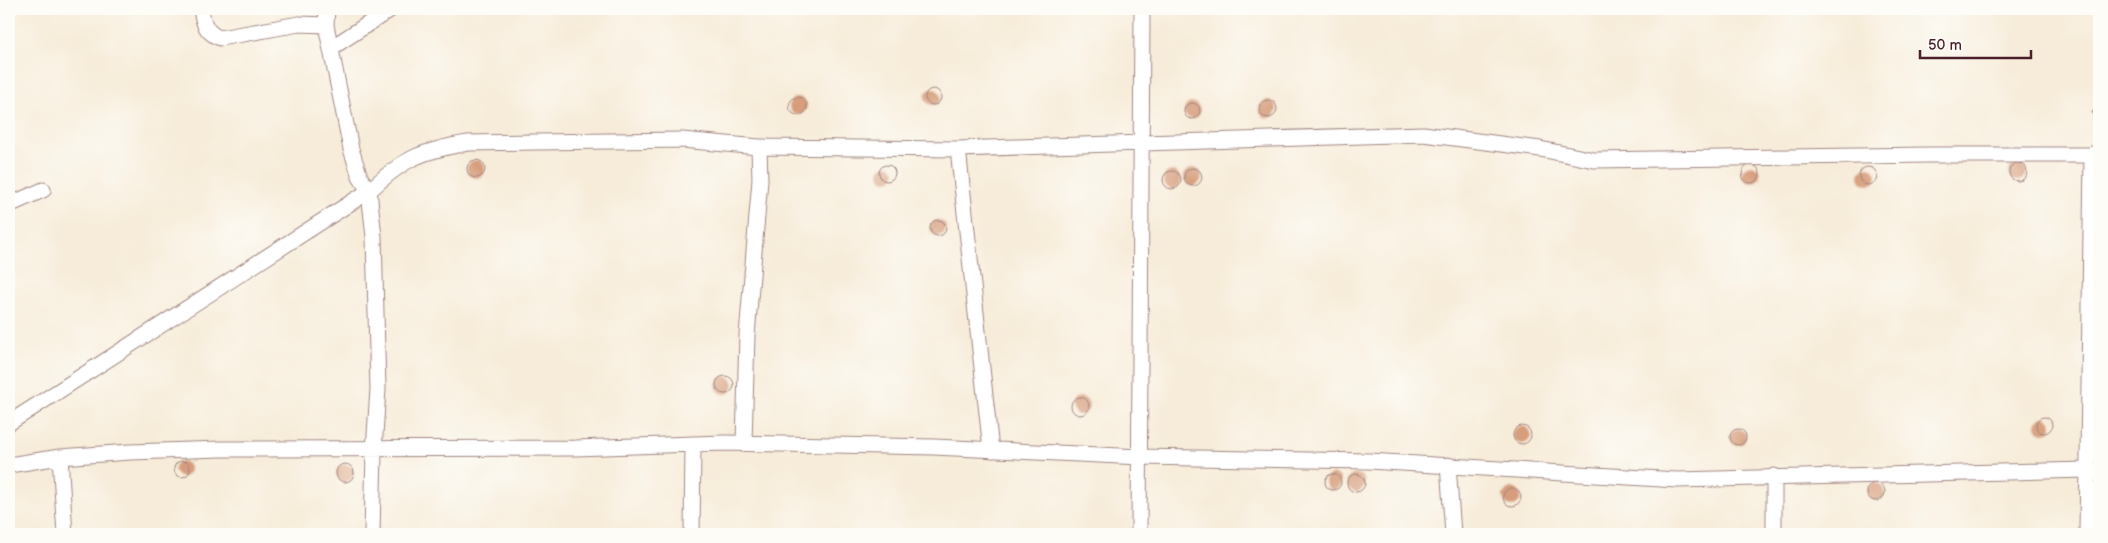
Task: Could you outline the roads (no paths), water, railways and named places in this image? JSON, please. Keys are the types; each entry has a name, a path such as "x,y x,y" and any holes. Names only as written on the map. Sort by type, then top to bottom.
{"street":[{"path":"201,9 206,28 212,35 220,38 299,24 326,25"},
{"path":"327,9 326,25 351,148 360,178 369,191 374,238 378,310 378,389 372,534"},
{"path":"331,48 391,9"},
{"path":"1139,534 1141,457 1142,9"},
{"path":"9,423 369,191 391,170 411,158 433,149 468,144 673,140 759,147 958,148 1423,134 1540,149 1594,160 2096,154 2093,472 2087,534"},
{"path":"744,443 747,335 760,180 759,147"},
{"path":"958,148 991,450"},
{"path":"9,205 43,190"},
{"path":"9,465 60,457 130,452 222,449 374,450 744,443 991,450 1141,457 1448,465 1677,480 1774,476 2093,472"},
{"path":"692,534 693,445"},
{"path":"60,457 65,534"},
{"path":"1448,465 1453,534"},
{"path":"1774,476 1774,534"}]}
